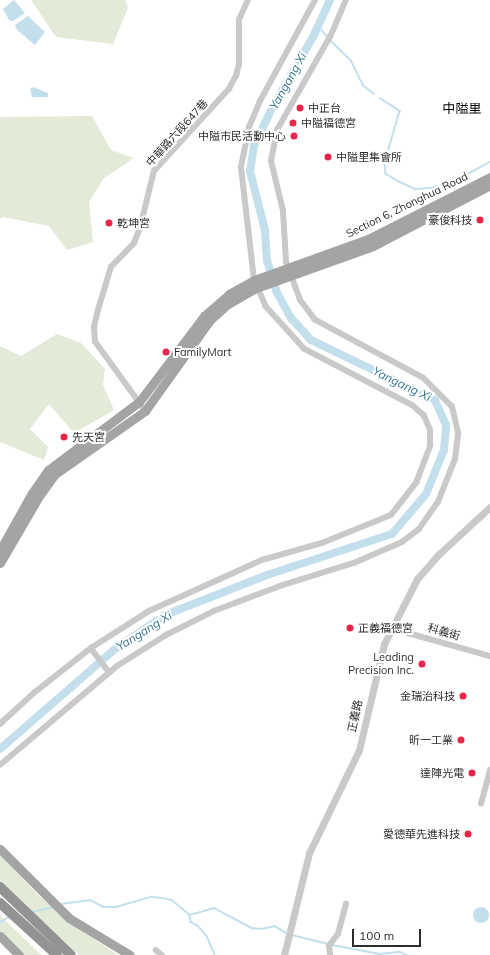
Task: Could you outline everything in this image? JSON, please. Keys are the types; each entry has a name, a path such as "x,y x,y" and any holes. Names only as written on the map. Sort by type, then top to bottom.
{"highway":[{"path":"0,887 71,955"},
{"path":"0,903 57,955"}],"main road":[{"name":"Section 6, Zhonghua Road","path":"289,272 368,239 490,177"},
{"name":"Section 6, Zhonghua Road","path":"289,272 373,246 490,185"},
{"path":"0,550 32,493 48,470 139,402 204,316 229,294 289,272"},
{"path":"0,563 38,496 55,474 145,411 210,320 228,304 255,284"},
{"path":"0,849 56,906 91,933 130,955"},
{"path":"0,936 19,955"}],"street":[{"name":"中華路六段647巷","path":"145,411 95,342 93,335 98,310 111,267 134,243 140,228 154,171 224,95 236,76 240,64 239,20 248,0"},
{"path":"0,724 34,693 91,648 149,611 262,560 322,543 391,515 416,483 430,446 430,430 424,416 413,406 304,349 266,307 255,284 241,167 249,127 260,101 315,0"},
{"path":"0,765 109,672 166,635 214,611 280,586 354,563 402,542 419,529 438,502 455,459 458,433 452,407 423,378 315,320 300,300 289,272 283,211 271,161 276,136 346,0"},
{"name":"正義路","path":"284,955 309,853 359,750 378,662 393,625 417,579 439,554 490,507"},
{"name":"科義街","path":"393,625 408,633 490,656"},
{"path":"91,648 109,672"},
{"path":"481,804 490,770"},
{"path":"330,955 330,945 338,934 346,904"},
{"path":"156,950 162,955"}],"green space":[{"path":"31,0 125,0 128,8 113,44 56,37"},
{"path":"92,116 111,150 134,158 104,178 89,202 93,242 67,250 49,226 3,217 0,219 0,117"},
{"path":"57,334 81,343 105,369 103,385 114,410 74,433 49,404 30,429 48,447 44,460 0,442 0,346 21,356"},
{"path":"0,855 37,894 74,926 118,955 79,955 0,883"},
{"path":"0,915 41,955 23,955 0,933"}],"water":[{"path":"14,0 25,13 13,21 9,20 3,9"},
{"path":"28,16 45,32 35,45 17,30 15,25"},
{"path":"33,87 48,93 48,97 32,97 30,89"},
{"path":"481,907 487,909 489,915 487,921 481,923 475,921 473,915 475,909"}],"waterway":[{"name":"Yangang Xi","path":"0,749 115,649 165,615 267,575 392,534 426,494 444,450 446,425 435,400 311,340 291,318 277,293 267,261 265,230 250,171 254,146 273,106 313,37 330,0"},
{"path":"318,26 327,36"},
{"path":"330,40 351,60 363,85 374,94"},
{"path":"380,98 400,111 385,163 386,174 398,181 415,189 430,188 451,183 490,162"},
{"path":"61,904 90,900 104,907 116,907 152,897 163,898 172,900 190,915 214,908 252,928 262,929 275,926 286,933"},
{"path":"32,912 53,907"},
{"path":"190,915 191,922 198,926 207,936 215,955"},
{"path":"0,922 9,917"},
{"path":"292,935 328,944"},
{"path":"332,945 380,954 400,952 407,955"}],"place":[{"name":"中正台","path":"300,108"},
{"name":"中隘福德宮","path":"293,123"},
{"name":"中隘市民活動中心","path":"294,136"},
{"name":"中隘里集會所","path":"328,157"},
{"name":"豪俊科技","path":"480,220"},
{"name":"乾坤宮","path":"109,223"},
{"name":"FamilyMart","path":"166,352"},
{"name":"先天宮","path":"64,437"},
{"name":"正義福德宮","path":"350,628"},
{"name":"Leading Precision Inc.","path":"422,664"},
{"name":"金瑞治科技","path":"463,696"},
{"name":"昕一工業","path":"461,740"},
{"name":"達陣光電","path":"472,773"},
{"name":"愛德華先進科技","path":"468,834"}],"district":[{"name":"中隘里","path":"462,108"}]}
